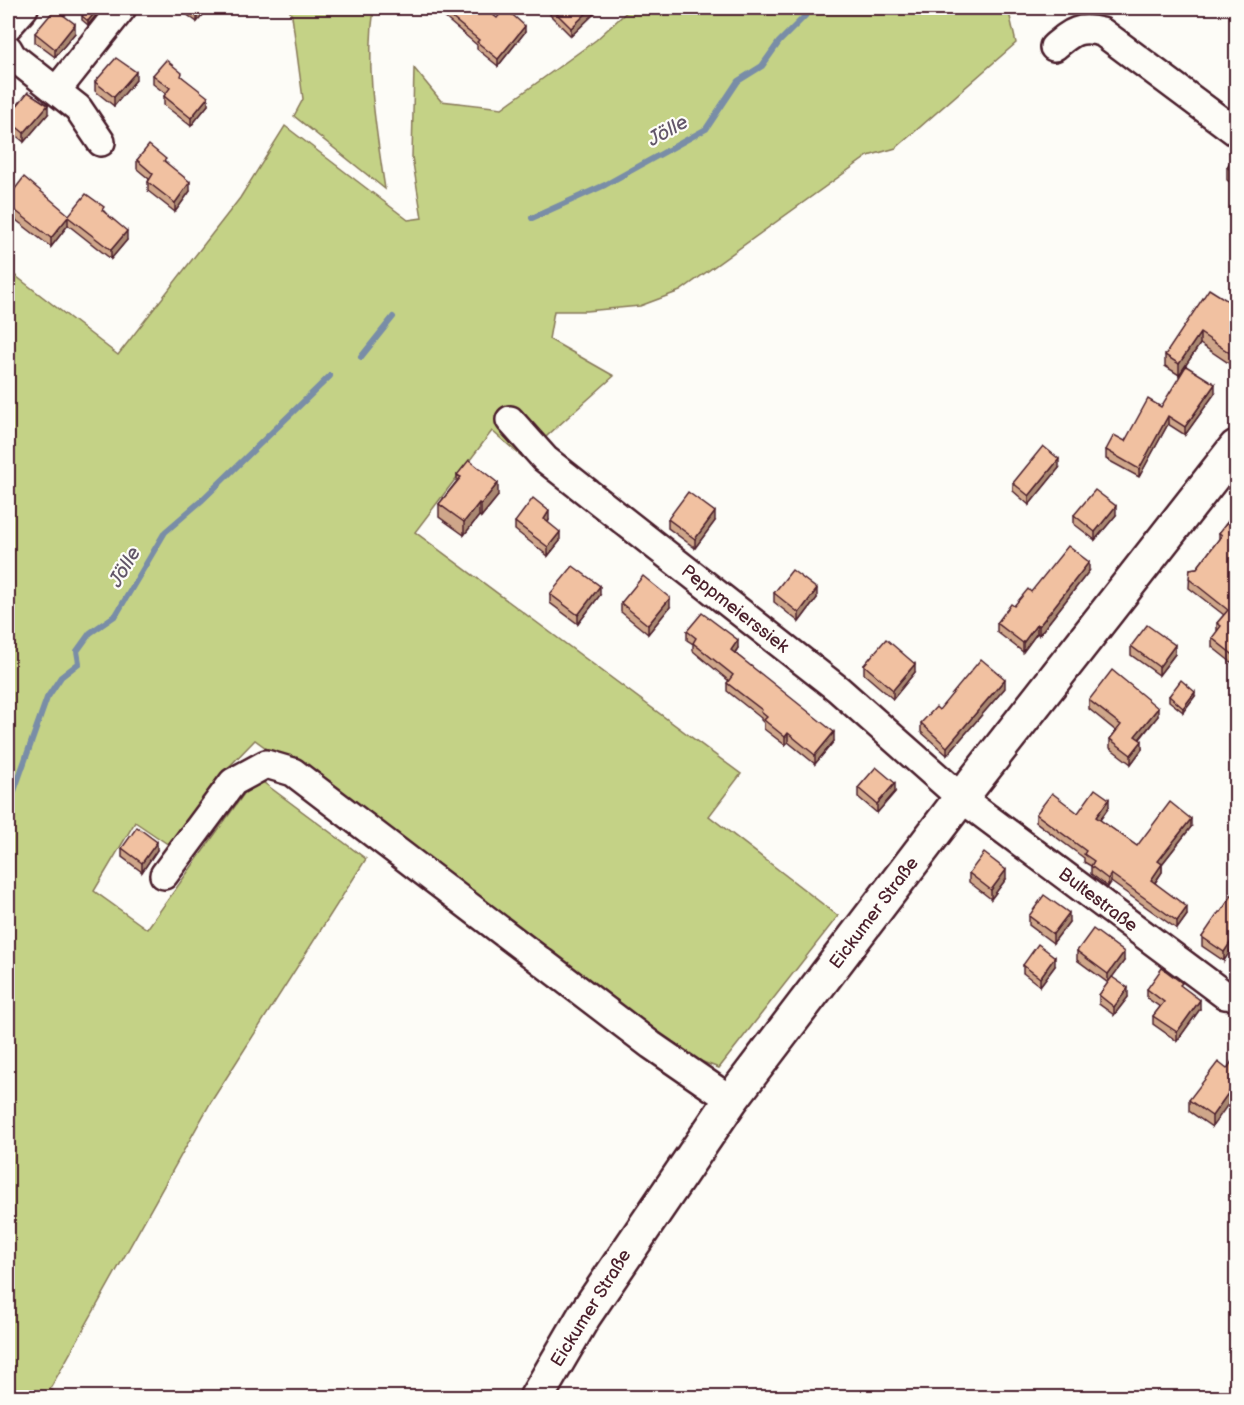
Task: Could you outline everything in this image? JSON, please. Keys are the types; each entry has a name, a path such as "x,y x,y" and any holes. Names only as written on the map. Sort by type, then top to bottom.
{"main road":[{"name":"Eickumer Straße","path":"536,1398 590,1307 730,1100 1236,447"}],"street":[{"path":"8,26 24,8"},
{"path":"57,90 122,8"},
{"path":"1054,47 1072,32 1089,29 1102,32 1236,132"},
{"path":"8,50 12,56 78,108 101,142"},
{"name":"Peppmeierssiek","path":"510,420 545,459 838,689 962,798"},
{"path":"164,875 232,782 266,765 293,772 651,1045 730,1100"},
{"name":"Bultestraße","path":"962,798 1225,995 1236,996"}],"green space":[{"path":"288,8 374,8 371,76 385,189 294,116 303,99 292,16"},
{"path":"631,8 1008,8 1016,43 896,148 868,156 680,291 640,306 586,311 554,311 549,339 614,376 547,436 532,465 492,431 415,532 741,774 709,816 838,916 719,1068 687,1056 255,740 223,773 172,847 135,822 94,891 147,929 256,777 366,859 211,1102 50,1389 64,1397 8,1397 8,270 118,355 240,198 285,126 408,220 422,218 412,157 414,68 441,101 502,108 596,40"}],"building":[{"path":"88,8 98,8 88,21 82,16"},
{"path":"189,8 202,8 197,13"},
{"path":"440,8 484,8 497,18 505,8 525,26 498,59"},
{"path":"551,8 592,8 571,28"},
{"path":"55,9 75,24 55,49 35,33"},
{"path":"116,58 136,72 114,97 95,82"},
{"path":"166,60 182,73 181,76 208,97 191,118 164,96 170,88 153,75"},
{"path":"28,92 48,105 24,133 8,120 8,117"},
{"path":"149,145 166,159 164,161 190,182 175,203 148,182 153,174 137,160"},
{"path":"1236,154 1236,174 1227,167"},
{"path":"24,177 69,215 86,194 104,207 102,210 127,231 111,250 68,217 51,238 8,205 8,198"},
{"path":"1209,289 1228,301 1236,289 1236,357 1200,333 1179,364 1165,355"},
{"path":"1186,366 1215,384 1185,427 1168,416 1139,469 1106,450 1114,435 1125,441 1148,399 1161,407"},
{"path":"1043,446 1059,459 1029,496 1013,483"},
{"path":"469,460 498,483 464,522 439,504 461,477 457,475"},
{"path":"1095,490 1116,506 1095,532 1074,515"},
{"path":"688,492 715,512 695,539 668,519"},
{"path":"533,498 549,511 544,519 560,532 548,547 515,522"},
{"path":"1236,511 1236,657 1212,638 1221,626 1217,623 1228,610 1189,579 1190,569 1197,568 1222,535 1219,533"},
{"path":"1068,546 1089,562 1023,643 997,623 1011,604 1014,606 1028,589 1031,592"},
{"path":"573,566 600,586 578,615 550,594"},
{"path":"792,570 817,589 799,613 774,593"},
{"path":"643,576 670,598 648,625 621,603"},
{"path":"702,613 738,640 731,650 834,732 815,755 788,733 785,737 764,720 767,717 761,712 762,710 727,683 733,675 693,643 696,638 687,631"},
{"path":"1147,625 1175,645 1159,667 1131,646"},
{"path":"886,639 915,664 893,690 864,665"},
{"path":"981,659 1005,679 947,747 921,723 936,707 939,710"},
{"path":"1112,670 1158,708 1135,736 1142,741 1131,755 1110,739 1121,725 1089,700"},
{"path":"1181,680 1195,692 1183,708 1169,696"},
{"path":"876,767 895,783 877,804 858,788"},
{"path":"1095,789 1109,799 1096,817 1137,846 1170,802 1191,819 1158,861 1162,864 1151,880 1187,907 1177,921 1111,874 1108,879 1091,866 1094,861 1084,854 1086,851 1036,814 1052,793 1078,813"},
{"path":"137,827 157,842 142,863 122,848"},
{"path":"984,853 1006,870 991,890 969,873"},
{"path":"1236,889 1236,934 1224,952 1202,937"},
{"path":"1044,895 1069,913 1053,934 1029,916"},
{"path":"1093,929 1124,952 1108,974 1077,951"},
{"path":"1038,944 1055,957 1040,978 1023,965"},
{"path":"1162,968 1200,1000 1177,1032 1153,1016 1164,1002 1147,989"},
{"path":"1112,977 1128,988 1114,1007 1099,995"},
{"path":"1236,1055 1236,1082 1212,1116 1189,1100 1218,1062 1227,1069"}],"waterway":[{"name":"Jölle","path":"532,218 605,185 706,129 738,81 762,66 779,42 813,8"},
{"name":"Jölle","path":"361,357 393,317"},
{"name":"Jölle","path":"8,808 47,698 61,677 79,663 77,651 90,633 116,615 165,532 201,501 330,376"}]}
